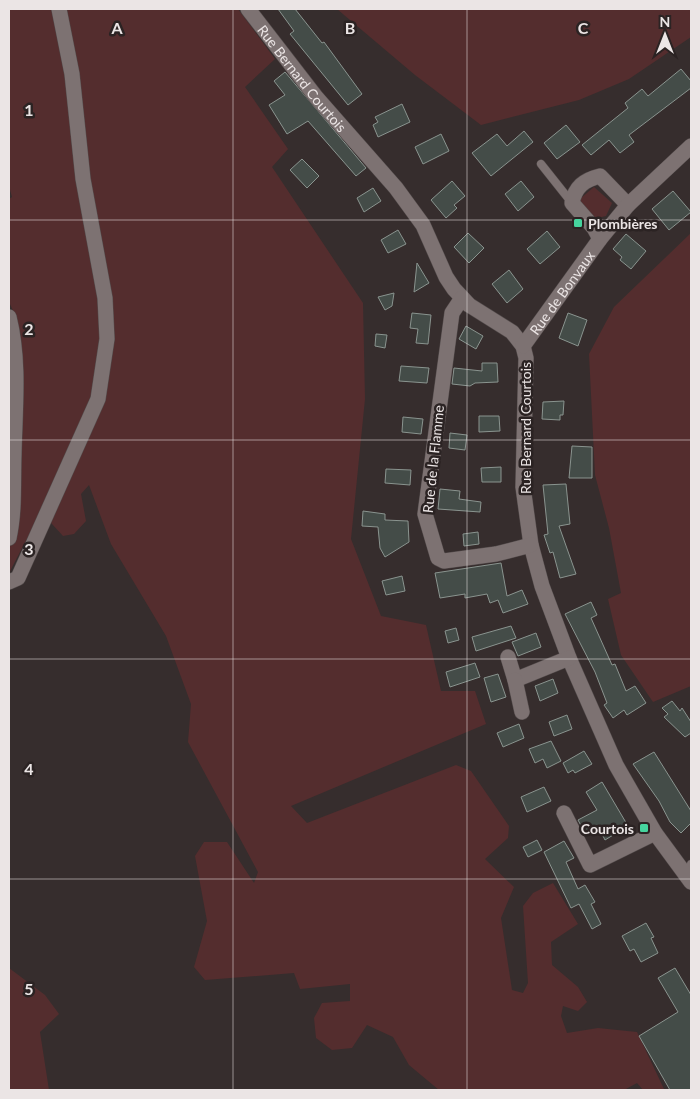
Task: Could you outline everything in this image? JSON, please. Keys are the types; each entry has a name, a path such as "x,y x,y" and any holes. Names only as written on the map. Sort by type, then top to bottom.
{"street":[{"path":"9,582 18,578 98,399 107,339 105,298 83,179 72,74 59,9"},
{"name":"Rue Bernard Courtois","path":"248,9 316,97 396,188 423,225 446,277 462,298 512,332 523,346 526,358 523,405 523,487 531,546 542,586 569,658 616,765 655,833 690,874"},
{"name":"Rue de Bonvaux","path":"523,346 600,239 628,205 691,146"},
{"path":"572,203 574,192 588,179 600,176 628,205"},
{"name":"Rue de Bonvaux","path":"572,203 594,228 600,239"},
{"name":"Rue de la Flamme","path":"462,298 452,313 428,480 425,514 434,547 438,558 444,561 496,554 531,546"},
{"path":"9,317 13,339 15,380 12,514 9,538"},
{"path":"508,657 522,712"},
{"path":"515,680 569,658"},
{"path":"564,813 590,864 655,833"}],"lane":[{"path":"541,164 572,203"}],"shaded area":[{"path":"9,9 238,9 275,59 245,87 288,149 272,167 363,303 365,399 351,539 381,616 426,625 441,691 475,691 486,724 291,806 307,823 456,765 471,771 509,826 508,838 485,859 514,887 501,918 512,990 523,993 528,983 523,906 533,893 553,883 578,924 551,942 552,965 578,987 587,1002 578,1011 563,1006 561,1016 567,1033 598,1028 637,1032 664,1089 643,1090 637,1083 624,1090 439,1090 409,1065 393,1037 367,1025 352,1048 332,1050 316,1038 314,1018 322,1003 350,1001 350,984 300,989 294,973 205,980 194,967 207,921 195,856 204,842 227,842 254,883 258,872 188,742 191,704 166,636 111,544 89,485 81,494 86,521 74,534 63,536 41,512 9,573 9,463 15,315 9,302 9,199 12,197 9,186"},
{"path":"337,9 691,9 691,37 629,79 579,100 481,125 415,75"},
{"path":"594,187 612,203 606,216 593,219 579,203 581,198"},
{"path":"691,233 691,686 653,702 621,655 608,599 621,593 609,528 595,475 589,354 614,307"},
{"path":"9,968 45,995 59,1014 40,1032 49,1090 9,1090"}],"building":[{"path":"278,9 295,9 322,43 324,42 362,94 348,105 290,34 294,31"},
{"path":"681,69 691,81 691,88 629,135 634,142 620,153 609,140 591,155 582,145 628,108 625,103 642,89 648,96"},
{"path":"285,72 366,168 356,176 308,121 287,134 269,105 285,95 274,81"},
{"path":"402,104 410,122 378,137 373,125 378,122 375,117"},
{"path":"566,125 580,142 557,159 544,143"},
{"path":"524,131 533,142 491,176 472,153 497,134 507,146"},
{"path":"441,134 449,151 423,164 415,147"},
{"path":"302,159 319,176 307,188 290,170"},
{"path":"452,181 465,196 454,205 457,208 446,218 431,200"},
{"path":"521,181 534,197 518,211 505,194"},
{"path":"373,188 381,201 364,212 357,198"},
{"path":"673,191 691,212 669,230 652,209"},
{"path":"398,230 406,244 388,253 381,240"},
{"path":"547,231 560,247 540,264 527,249"},
{"path":"468,233 484,248 469,263 454,247"},
{"path":"626,234 646,251 631,269 620,260 622,257 613,249"},
{"path":"417,263 429,283 414,292"},
{"path":"509,270 523,289 507,303 492,284"},
{"path":"394,293 392,306 385,310 378,297"},
{"path":"412,313 431,315 428,344 416,343 418,329 410,328"},
{"path":"568,313 587,320 578,346 559,338"},
{"path":"466,326 483,336 476,349 459,339"},
{"path":"376,334 387,335 385,348 375,346"},
{"path":"482,363 497,363 498,382 475,383 470,386 452,384 454,368 482,371"},
{"path":"401,366 429,368 427,383 399,381"},
{"path":"564,401 563,415 560,415 560,420 542,419 543,402"},
{"path":"479,416 499,416 500,431 479,432"},
{"path":"403,417 423,419 421,434 402,432"},
{"path":"450,433 467,435 465,450 449,448"},
{"path":"572,446 592,447 592,478 569,478"},
{"path":"501,467 501,482 482,482 481,468"},
{"path":"386,469 411,470 410,485 385,483"},
{"path":"566,484 570,524 559,526 576,574 560,578 553,552 550,553 544,535 548,534 543,485"},
{"path":"440,489 460,491 459,499 481,502 480,512 438,509"},
{"path":"363,511 385,514 385,520 408,521 409,542 385,557 380,548 378,527 362,526"},
{"path":"478,532 479,544 464,546 463,534"},
{"path":"501,563 507,596 522,590 528,604 503,613 498,600 490,603 487,594 465,598 465,594 440,598 435,573"},
{"path":"402,576 405,591 386,595 382,581"},
{"path":"591,602 597,615 591,618 612,665 615,664 626,691 635,686 646,703 627,715 624,710 613,718 604,705 607,703 595,672 565,614"},
{"path":"511,626 516,638 476,651 472,637"},
{"path":"456,628 459,640 448,643 445,631"},
{"path":"536,633 541,647 518,656 512,642"},
{"path":"475,663 480,677 450,687 446,672"},
{"path":"498,674 506,697 491,702 484,678"},
{"path":"553,679 558,693 540,701 535,686"},
{"path":"672,701 680,711 682,708 691,722 691,733 685,737 664,717 668,714 662,708"},
{"path":"567,715 572,729 554,736 549,722"},
{"path":"519,724 524,738 503,747 497,733"},
{"path":"551,741 561,761 547,768 543,759 535,763 529,749"},
{"path":"584,751 592,764 575,773 573,770 568,773 563,763"},
{"path":"654,752 691,811 691,823 681,833 670,822 659,801 633,764"},
{"path":"602,782 628,826 605,840 598,826 585,833 578,820 597,810 586,792"},
{"path":"544,787 551,801 527,812 521,797"},
{"path":"537,840 542,850 528,857 523,847"},
{"path":"564,841 574,858 566,862 578,889 585,885 595,902 591,904 601,924 592,929 579,904 571,908 544,852"},
{"path":"646,923 654,937 651,938 658,953 641,962 634,949 630,951 622,936"},
{"path":"675,968 691,995 691,1090 670,1090 639,1036 678,1012 658,978"}],"place":[{"name":"Plombières","path":"578,223"},
{"name":"Courtois","path":"644,828"}]}
